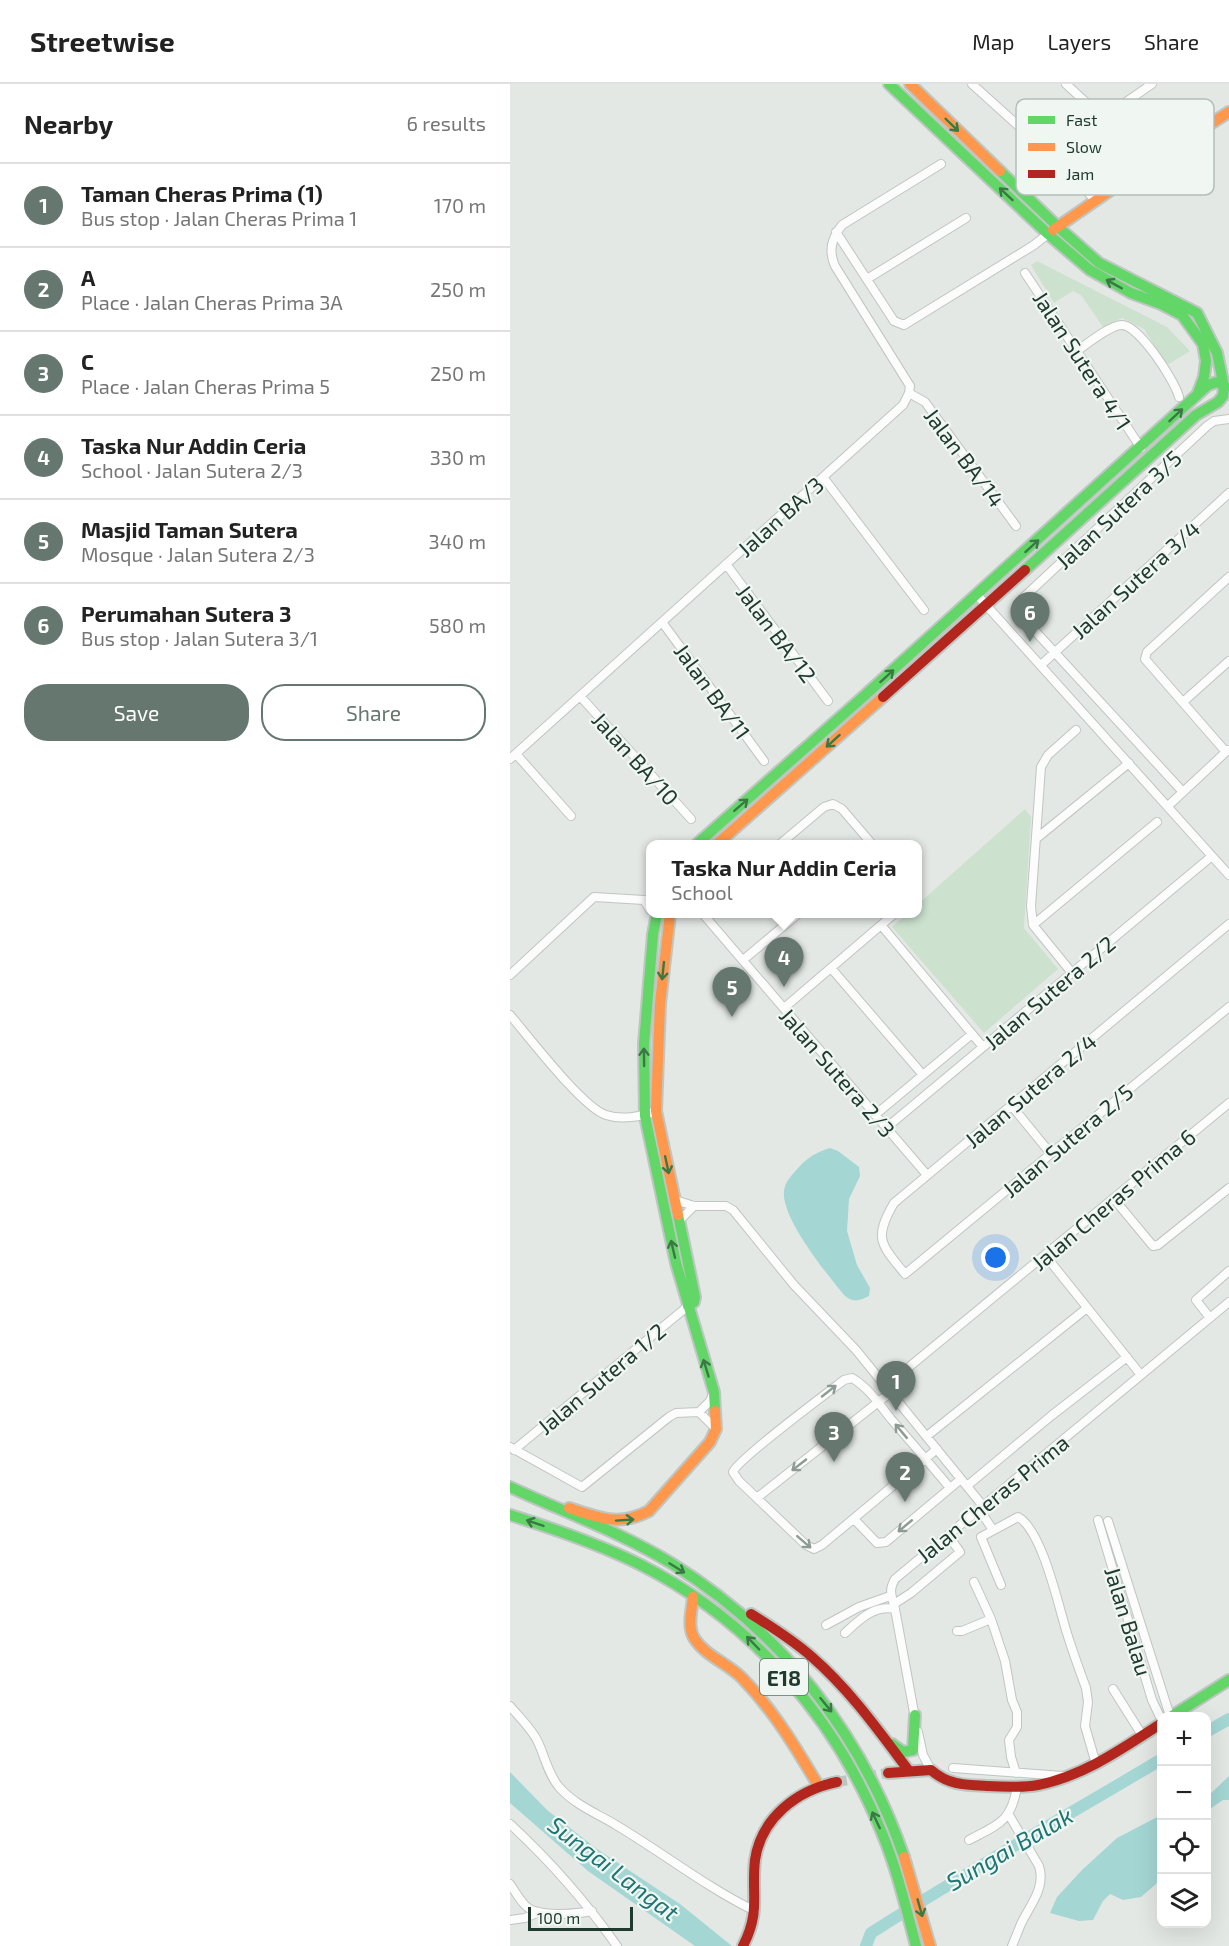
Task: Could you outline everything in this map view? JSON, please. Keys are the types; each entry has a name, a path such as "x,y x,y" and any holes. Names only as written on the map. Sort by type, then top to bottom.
{"main road":[{"path":"910,84 1016,186"},
{"path":"893,85 1048,234 1090,270 1131,293 1182,315 1203,344 1206,361 1204,377 1197,396"},
{"path":"1214,122 1229,112"},
{"path":"722,840 987,605 1196,415 1218,403 1224,394 1227,377 1213,339 1197,313 1099,263 1025,195"},
{"path":"1048,234 1105,195"},
{"path":"1196,332 1197,313"},
{"path":"701,840 1197,396 1214,382 1220,382 1226,387"},
{"path":"528,1496 620,1522 637,1519 649,1511 710,1442 716,1430 714,1392 669,1232 651,1113 644,1044 654,918"},
{"path":"670,918 651,1113 675,1200 695,1297 694,1302 688,1306"},
{"name":"E18","path":"510,1486 646,1550 706,1586 728,1602 775,1646 832,1713 852,1742 869,1774 887,1810 909,1870 930,1946"},
{"name":"E18","path":"510,1515 615,1553 661,1576 718,1612 744,1634 801,1695 840,1749 881,1832 896,1874 916,1946"},
{"path":"693,1597 690,1624 695,1639 701,1647 740,1677 779,1720 818,1785"},
{"path":"728,1602 744,1609 811,1656 853,1698 909,1771"},
{"path":"1177,1712 1229,1680"},
{"path":"883,1737 903,1752 913,1750 915,1747 913,1723 915,1715"},
{"path":"888,1773 931,1770 945,1781 957,1785 1017,1787 1037,1785 1096,1764 1157,1725"},
{"path":"745,1943 754,1926 755,1859 763,1832 778,1813 798,1796 818,1785 837,1782"}],"street":[{"path":"972,84 1016,124"},
{"path":"1066,84 1083,99"},
{"path":"1130,99 1152,84"},
{"path":"909,393 910,386 831,258 830,251 836,232 842,225 940,164"},
{"path":"1090,195 1096,201"},
{"path":"867,279 966,218"},
{"path":"836,232 894,321 904,325 1034,245 1048,234"},
{"name":"Jalan Sutera 4/1","path":"1025,273 1141,448"},
{"path":"1077,351 1117,326 1128,326 1142,337 1179,397"},
{"name":"Jalan BA/3","path":"513,757 903,405 909,393"},
{"name":"Jalan BA/14","path":"909,393 925,402 1016,526"},
{"name":"Jalan Sutera 3/5","path":"1054,652 1024,619 1018,604 1023,597 1207,426 1225,419"},
{"path":"823,477 924,610"},
{"name":"Jalan Sutera 3/4","path":"1041,665 1229,493"},
{"name":"Jalan BA/12","path":"726,564 828,701"},
{"path":"1168,806 1227,750 1145,659 1147,652 1229,578"},
{"path":"977,595 1229,875"},
{"name":"Jalan BA/11","path":"662,622 764,761"},
{"path":"1054,652 1183,792"},
{"path":"1183,702 1229,661"},
{"name":"Jalan BA/10","path":"580,696 692,819"},
{"path":"1072,973 1033,925 1031,906 1041,767 1044,760 1076,730"},
{"path":"513,757 571,816"},
{"path":"1037,838 1129,763"},
{"path":"785,840 824,807 833,804 842,809 869,840"},
{"path":"1033,925 1157,822"},
{"name":"Jalan Sutera 2/2","path":"886,1128 1212,856"},
{"path":"510,975 594,897 646,898"},
{"name":"Jalan Sutera 2/3","path":"706,918 927,1175"},
{"path":"743,960 793,918"},
{"path":"784,1008 889,918"},
{"name":"Jalan Sutera 2/4","path":"905,1274 886,1251 881,1241 881,1230 894,1203 1229,924"},
{"path":"881,925 984,1047"},
{"path":"831,968 923,1075"},
{"name":"Jalan Sutera 2/5","path":"905,1274 1229,1007"},
{"path":"510,1015 594,1109 604,1115 616,1117 651,1113"},
{"path":"875,1115 972,1034"},
{"name":"Jalan Cheras Prima 6","path":"758,1497 878,1403 888,1389 1229,1103"},
{"path":"1011,1105 1051,1154"},
{"path":"1114,1199 1154,1246 1229,1188"},
{"path":"675,1200 694,1206 726,1206 733,1210 794,1285 856,1350 927,1436 967,1486 992,1528"},
{"path":"679,1221 694,1206"},
{"path":"1045,1255 1141,1375"},
{"path":"1210,1318 1196,1300 1229,1271"},
{"name":"Jalan Cheras Prima","path":"890,1596 890,1588 896,1579 953,1542 981,1510 1229,1302"},
{"name":"Jalan Sutera 1/2","path":"512,1449 688,1306"},
{"path":"927,1436 1087,1308"},
{"path":"967,1486 1127,1357"},
{"path":"937,1449 925,1459 854,1519 814,1549 806,1545 735,1477 733,1472 734,1467 844,1380 852,1378 864,1385 878,1403 925,1459 950,1488"},
{"path":"512,1449 582,1487 669,1417 676,1413 699,1412 710,1401 714,1392"},
{"path":"699,1412 716,1430"},
{"path":"854,1519 873,1541 882,1543 961,1479"},
{"path":"1001,1585 981,1537 992,1528 1018,1517 1026,1521 1047,1568 1086,1688 1088,1702 1085,1726 1096,1764"},
{"name":"Jalan Balau","path":"1098,1520 1157,1712"},
{"path":"1108,1521 1170,1712"},
{"path":"845,1633 874,1610 894,1606 960,1552 953,1542"},
{"path":"974,1581 991,1619 1005,1661 1018,1720 1009,1740 1016,1773"},
{"path":"826,1625 859,1607 890,1596 894,1606 923,1755 931,1770"},
{"path":"957,1631 991,1619"},
{"path":"1113,1689 1142,1736"},
{"path":"510,1706 534,1735 550,1774 569,1797 589,1812 614,1824 722,1894 755,1911"},
{"path":"909,1771 919,1765 923,1755"},
{"path":"953,1768 1067,1776"},
{"path":"969,1840 998,1825 1009,1815 1017,1787"},
{"path":"1009,1815 1039,1866 1041,1883 1012,1946"},
{"path":"510,1824 545,1858 592,1911 617,1946"},
{"path":"510,1884 528,1908 540,1912 572,1914 592,1911"},
{"path":"510,1920 525,1918 540,1912"}],"green space":[{"path":"1037,261 1167,327 1190,351 1169,364 1165,362 1144,329 1122,318 1103,327 1081,295 1073,291 1054,303 1031,265"},
{"path":"1025,809 1031,817 1024,928 1058,969 984,1033 892,927 902,918 922,918 922,900"}],"water":[{"path":"830,1148 838,1151 859,1167 860,1176 849,1199 847,1231 857,1265 870,1288 869,1296 859,1300 850,1299 844,1295 827,1274 797,1230 785,1202 785,1187 802,1163"},
{"name":"Sungai Langat","path":"510,1772 547,1810 597,1849 680,1904 732,1946 695,1946 588,1871 510,1803"},
{"path":"1229,1776 1229,1800 1223,1800 1211,1808 1211,1793"},
{"path":"1157,1817 1156,1884 1141,1897 1123,1900 1110,1894 1103,1901 1093,1920 1079,1921 1050,1913 1057,1897 1117,1838"}],"waterway":[{"name":"Sungai Balak","path":"1211,1729 1229,1719"},
{"name":"Sungai Balak","path":"866,1946 871,1933 907,1910 1157,1762"}],"tunnel":[{"path":"837,1782 888,1773"}],"traffic: fast":[{"path":"889,84 1048,234 1090,270 1131,293 1182,315 1203,344 1206,361 1204,377 1198,393"},
{"path":"1000,171 1016,186"},
{"path":"1025,195 1099,263 1197,313 1217,353 1224,387 1223,396 1218,402 1196,415 1025,570"},
{"path":"702,840 1208,385 1217,382 1226,387"},
{"path":"656,918 644,1044 645,1116 676,1263 714,1392 715,1411"},
{"path":"678,1215 695,1297 694,1302 688,1306"},
{"path":"510,1487 652,1552 711,1590 748,1620 782,1653 813,1689 841,1728 865,1769 904,1857"},
{"path":"510,1515 609,1550 681,1588 719,1614 754,1644 786,1677 815,1712 841,1750 863,1791 892,1860 916,1946"},
{"path":"1178,1712 1229,1680"},
{"path":"892,1744 903,1752 913,1750 915,1715"}],"traffic: slow":[{"path":"910,84 1000,171"},
{"path":"1214,122 1229,112"},
{"path":"1053,230 1104,195"},
{"path":"722,840 883,697"},
{"path":"670,918 660,1004 656,1111 678,1215"},
{"path":"569,1508 600,1518 618,1520 628,1519 649,1511 710,1442 716,1429 715,1411"},
{"path":"693,1597 690,1623 694,1638 704,1650 737,1674 765,1704 818,1785"},
{"path":"904,1857 930,1946"}],"traffic: jam":[{"path":"883,697 1025,570"},
{"path":"751,1614 798,1645 826,1670 864,1711 909,1771"},
{"path":"888,1773 931,1770 944,1779 964,1784 1012,1787 1038,1785 1087,1768 1157,1726"},
{"path":"743,1946 754,1912 755,1860 765,1831 783,1808 795,1799 822,1786 837,1782"}],"place":[{"name":"Perumahan Sutera 3","path":"1030,642"},
{"name":"Taska Nur Addin Ceria","path":"784,987"},
{"name":"Masjid Taman Sutera","path":"732,1017"},
{"name":"Taman Cheras Prima (1)","path":"896,1411"},
{"name":"C","path":"834,1462"},
{"name":"A","path":"905,1502"}]}
